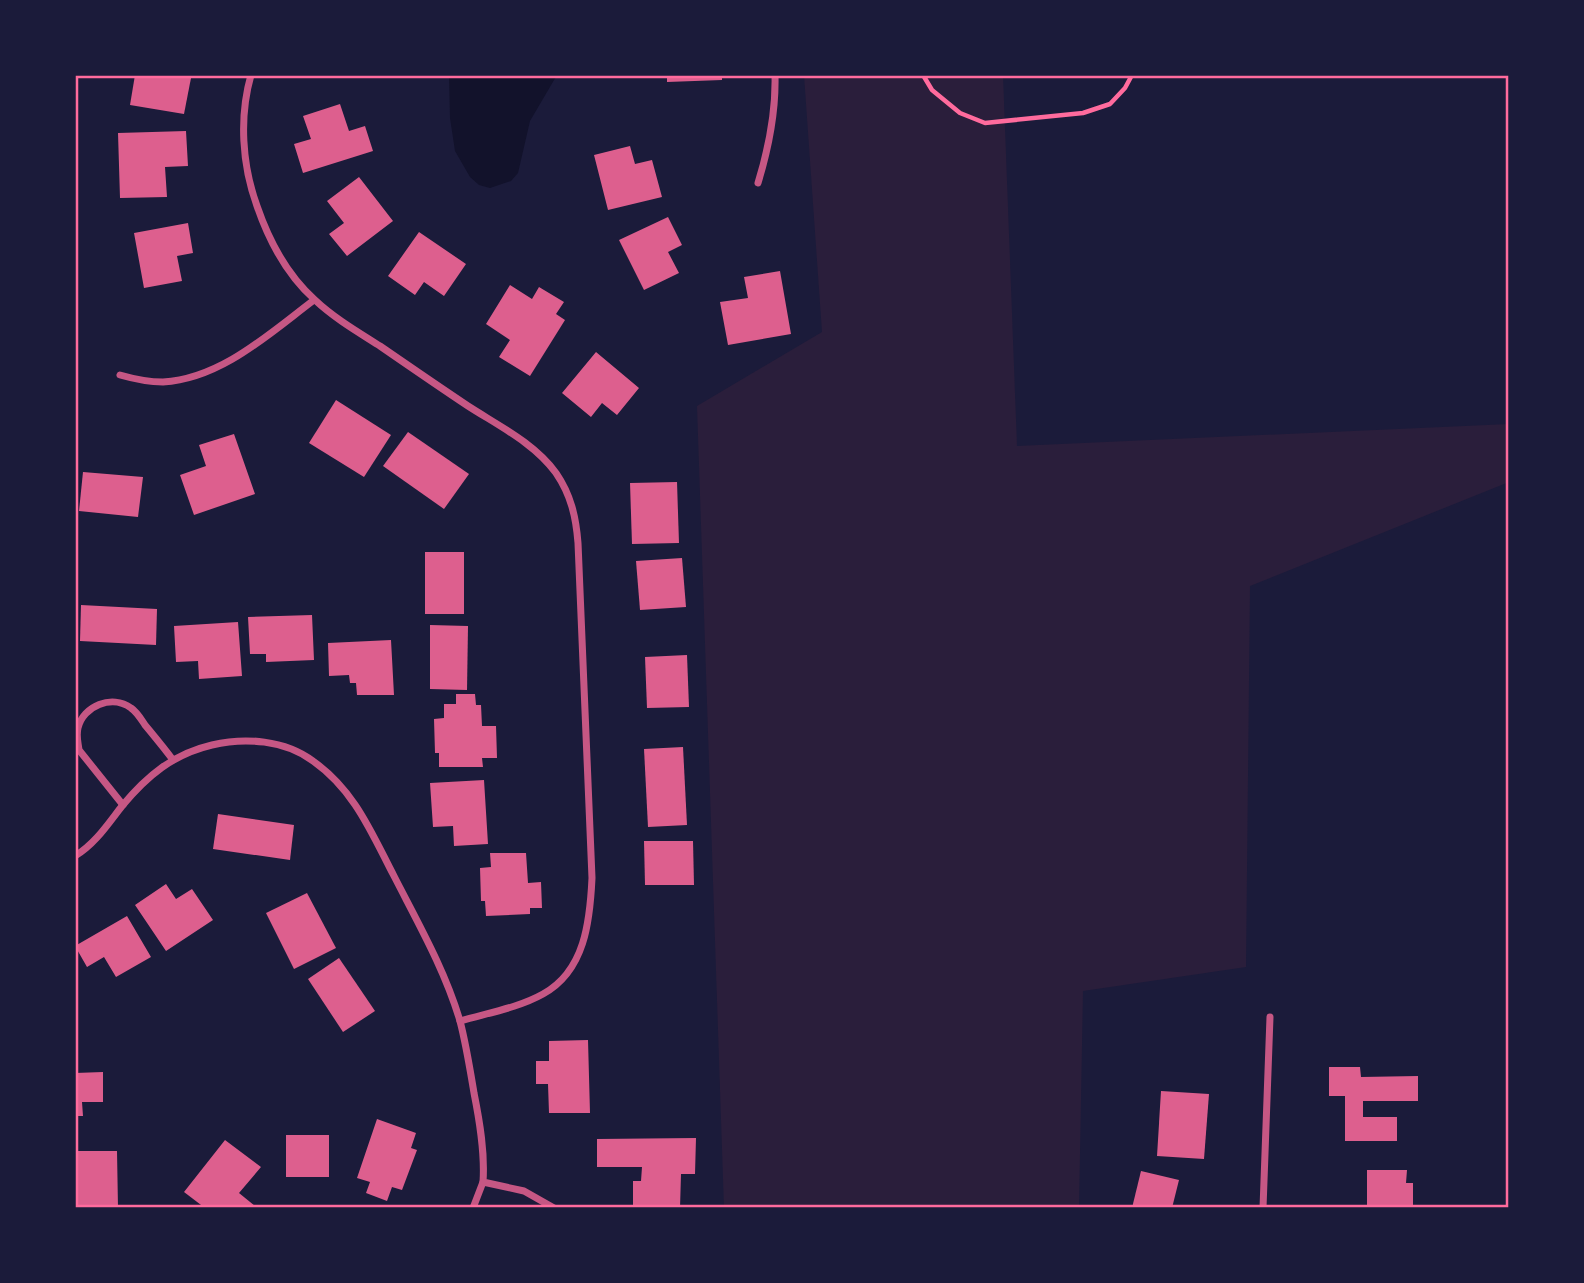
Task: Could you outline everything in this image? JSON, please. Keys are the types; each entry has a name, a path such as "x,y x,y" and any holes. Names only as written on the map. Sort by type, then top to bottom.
{"street":[{"path":"251,75 245,117 247,173 263,225 280,258 295,279 314,300 339,319 516,436 539,455 565,488 577,524 592,878 586,933 570,971 556,986 520,1003 460,1021"},
{"path":"758,183 768,151 774,116 775,75"},
{"path":"120,375 163,382 205,373 222,366 314,300"},
{"path":"123,805 79,750 78,727 82,717 90,709 111,702 132,708 173,760"},
{"path":"75,856 100,834 144,781 165,764 187,752 214,744 240,741 280,745 313,760 331,775 355,802 364,817 431,949 460,1021 484,1166 483,1182 473,1208"},
{"path":"1264,1208 1270,1017"},
{"path":"483,1182 524,1191 554,1208"}],"path":[{"path":"922,75 932,90 960,113 985,122 1083,113 1110,104 1125,88 1132,75"}],"shaded area":[{"path":"449,75 557,75 530,121 518,173 511,181 490,188 479,185 470,177 455,151 450,118"},
{"path":"804,75 1003,75 1017,446 1509,424 1509,482 1250,586 1246,967 1083,991 1079,1208 724,1208 697,406 822,332"}],"building":[{"path":"135,75 175,75 191,78 184,114 130,105"},
{"path":"667,75 722,75 722,80 667,82"},
{"path":"340,104 349,131 365,126 373,151 303,173 294,144 311,139 303,116"},
{"path":"186,131 188,166 165,167 167,197 120,198 118,133"},
{"path":"630,146 635,164 652,160 662,197 608,210 594,155"},
{"path":"359,177 393,221 347,256 329,234 344,223 327,201"},
{"path":"668,217 682,245 668,252 679,273 644,290 619,240"},
{"path":"188,223 193,253 177,256 182,281 144,288 134,233"},
{"path":"419,232 466,264 444,296 424,282 415,295 388,276"},
{"path":"780,271 791,334 728,345 720,302 748,298 744,277"},
{"path":"510,285 532,299 539,287 564,302 556,314 565,320 530,376 499,357 510,340 486,324"},
{"path":"596,352 639,388 617,415 602,403 591,417 562,393"},
{"path":"336,400 391,435 364,477 309,443"},
{"path":"408,432 469,474 444,509 383,466"},
{"path":"234,434 255,494 194,515 180,475 206,466 199,445"},
{"path":"83,472 143,477 138,517 79,511"},
{"path":"677,482 679,543 632,544 630,483"},
{"path":"425,552 464,552 464,614 425,614"},
{"path":"682,558 686,607 640,610 636,561"},
{"path":"81,605 157,609 156,645 80,641"},
{"path":"312,615 314,660 266,662 266,654 250,654 248,617"},
{"path":"238,622 242,676 199,679 198,661 176,662 174,626"},
{"path":"430,625 468,626 467,690 430,689"},
{"path":"391,640 394,695 357,695 356,683 350,683 349,675 329,676 328,643"},
{"path":"687,655 689,707 647,708 645,657"},
{"path":"456,694 475,694 476,705 481,705 482,726 496,726 497,758 482,758 483,767 439,767 439,753 435,753 434,719 444,718 444,704 456,704"},
{"path":"683,747 687,825 648,827 644,749"},
{"path":"484,780 488,844 454,846 453,826 433,827 430,783"},
{"path":"218,814 294,825 290,860 213,849"},
{"path":"644,841 693,841 694,885 645,885"},
{"path":"490,853 526,853 528,883 541,882 542,908 530,908 530,914 486,916 485,901 481,901 480,868 491,867"},
{"path":"166,884 176,899 192,889 213,920 166,951 135,905"},
{"path":"307,893 336,948 294,969 266,913"},
{"path":"127,916 151,957 116,977 104,957 87,967 75,946"},
{"path":"339,958 375,1011 343,1032 308,979"},
{"path":"588,1040 590,1113 549,1113 548,1084 536,1084 536,1061 549,1061 549,1041"},
{"path":"1329,1067 1360,1067 1361,1077 1418,1076 1418,1101 1363,1101 1363,1117 1397,1117 1397,1141 1345,1141 1345,1096 1329,1096"},
{"path":"103,1072 103,1102 82,1102 83,1116 75,1116 75,1073"},
{"path":"1161,1091 1209,1094 1204,1159 1157,1156"},
{"path":"377,1119 416,1133 411,1148 417,1150 402,1190 392,1187 387,1201 366,1193 370,1182 357,1178"},
{"path":"286,1135 329,1135 329,1177 286,1177"},
{"path":"696,1138 695,1174 681,1174 680,1208 633,1208 633,1181 641,1181 642,1167 597,1167 597,1139"},
{"path":"225,1140 261,1167 239,1193 255,1206 253,1208 205,1208 184,1192"},
{"path":"75,1151 117,1151 118,1208 77,1208"},
{"path":"1367,1170 1407,1170 1406,1183 1413,1183 1413,1208 1367,1208"},
{"path":"1141,1171 1179,1180 1172,1208 1132,1208"}]}
